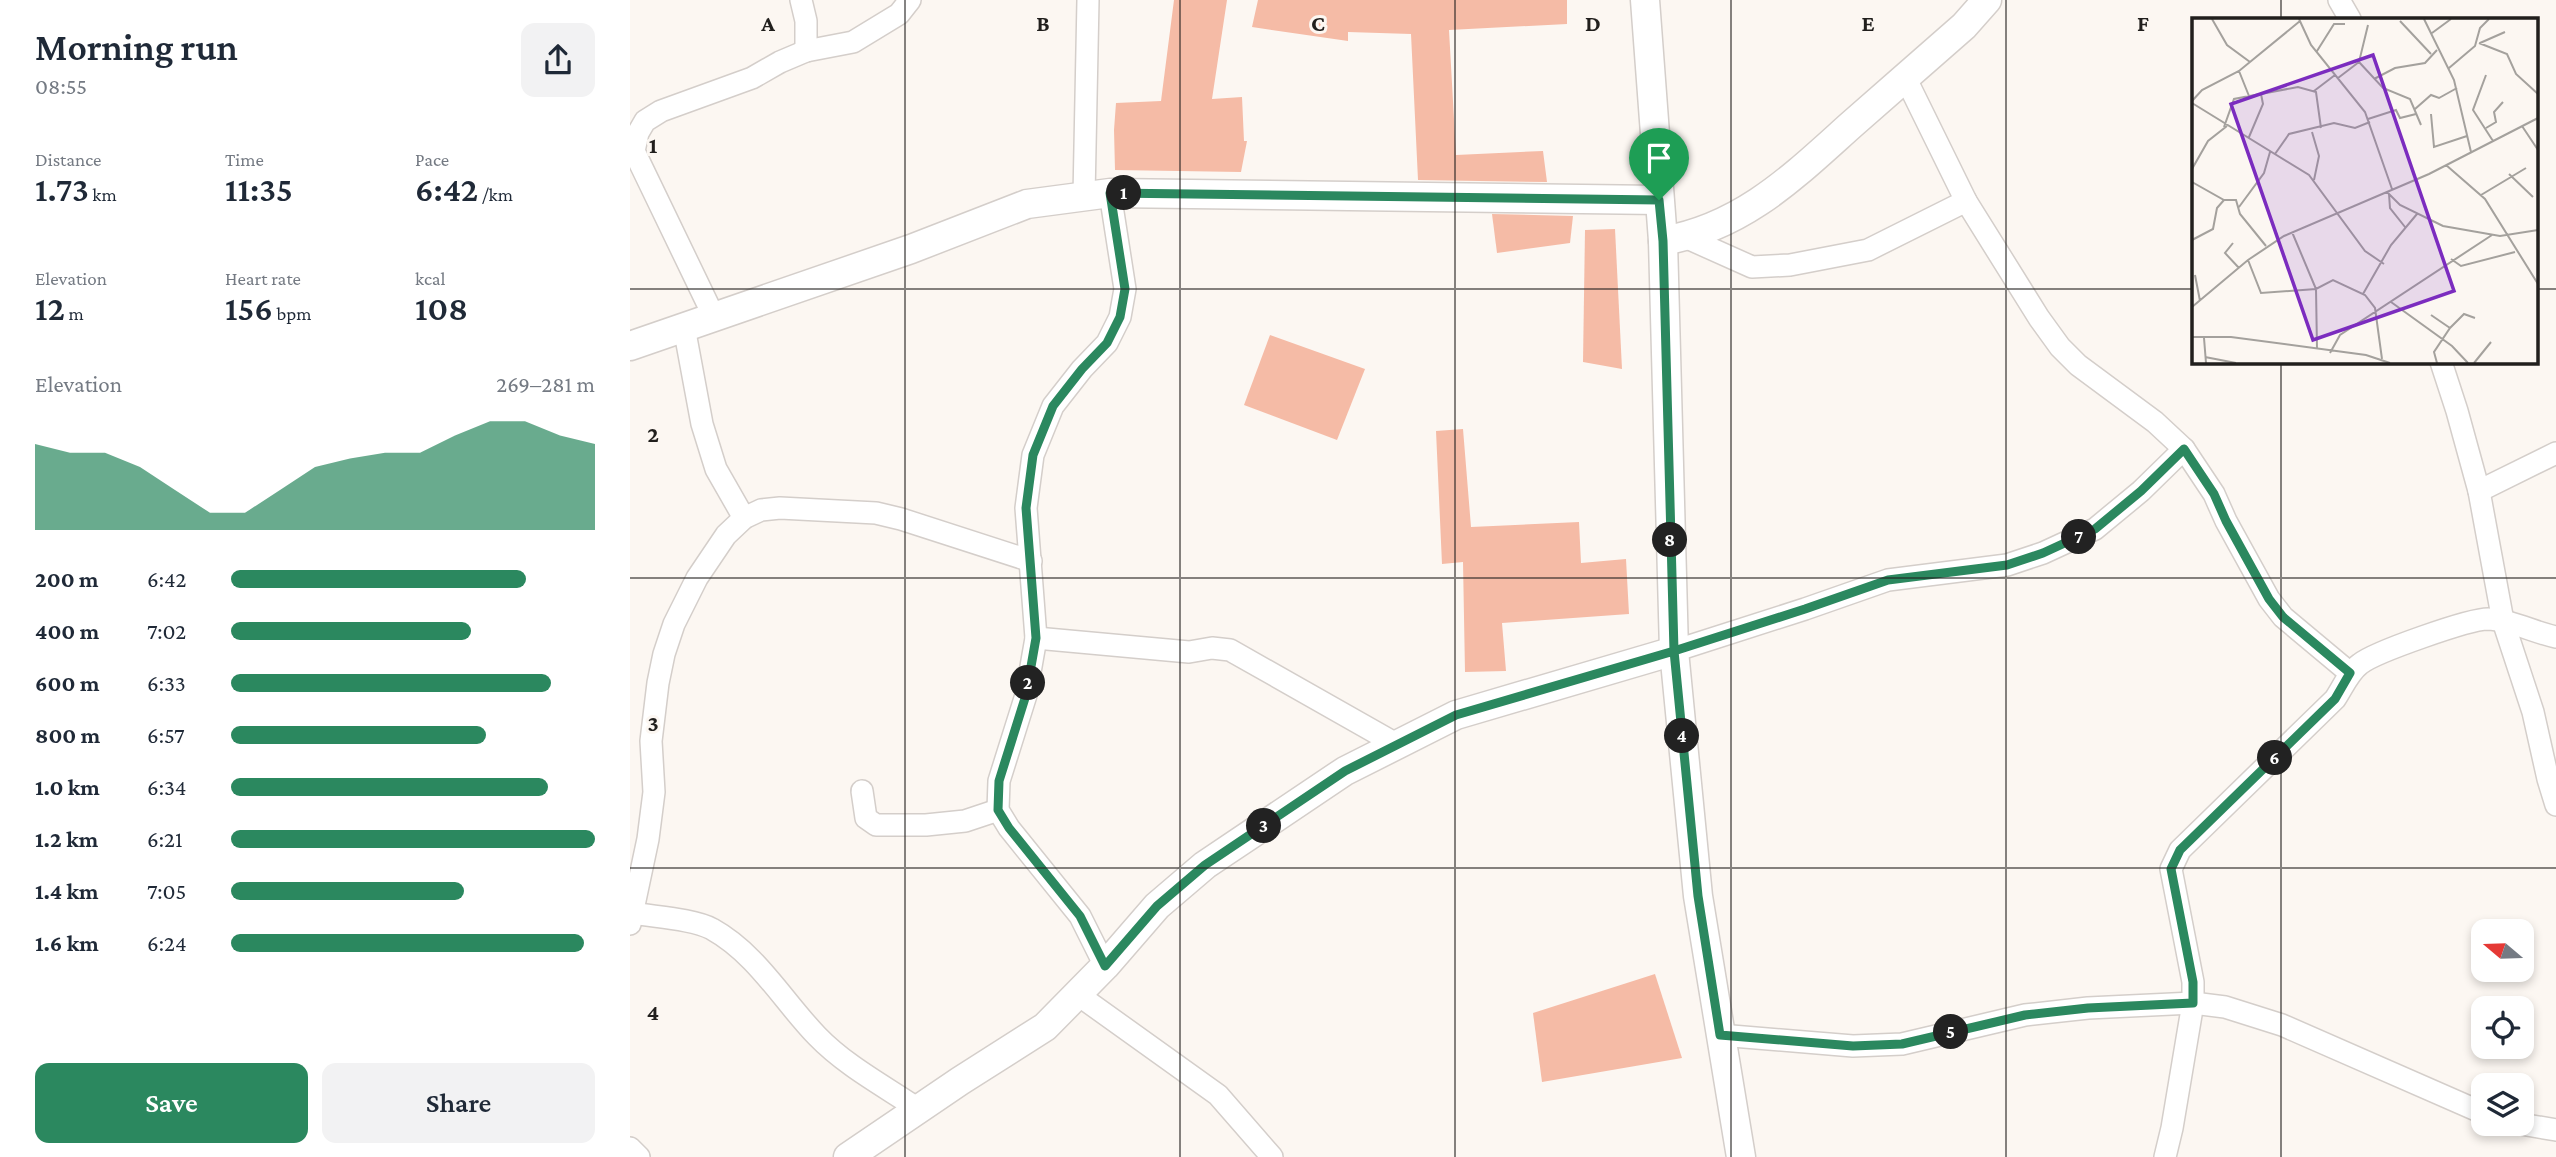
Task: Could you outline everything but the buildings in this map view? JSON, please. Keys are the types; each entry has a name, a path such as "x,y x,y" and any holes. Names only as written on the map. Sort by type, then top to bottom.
{"street":[{"path":"801,0 806,21 806,51"},
{"path":"714,317 634,151 638,133 637,115 661,111 752,79 780,62 806,51 853,42 899,14 910,0"},
{"path":"1088,0 1097,195 1125,289 1120,317 1107,343 1053,406 1033,455 1026,508 1036,638 1026,695 999,781 998,810 1009,828 1080,916 1105,966"},
{"path":"1645,0 1659,200 1674,239 1674,651 1698,896 1741,1157"},
{"path":"1674,239 1710,229 1750,208 1792,178 1964,26 1987,0"},
{"path":"2339,0 2349,18"},
{"path":"1905,77 1966,201 2060,347 2078,365 2155,422 2184,449 2214,494 2269,599 2283,617 2350,673"},
{"path":"630,346 911,248 1027,204 1097,195 1659,200"},
{"path":"1674,239 1752,267 1790,265 1868,250 1966,201"},
{"path":"684,327 702,424 716,469 744,518"},
{"path":"2442,364 2479,491 2503,621 2533,712 2556,805"},
{"path":"848,1157 1045,1027 1105,966 1157,906 1205,865 1345,771 1456,715 1674,651 1888,580 2007,565 2043,553 2095,529 2141,491 2184,449"},
{"path":"2479,491 2556,453"},
{"path":"918,1109 842,1058 817,1036 762,971 710,928 631,918 648,839 654,792 651,741 658,683 674,624 697,578 726,535 744,518 761,510 780,508 876,513 1031,562"},
{"path":"2165,1157 2193,1003 2193,982 2171,869 2180,850 2335,699 2350,673 2361,662 2418,638 2485,619 2503,621 2556,637"},
{"path":"1036,638 1189,652 1212,648 1230,650 1396,744"},
{"path":"862,791 866,818 876,825 926,825 965,821 998,810"},
{"path":"1077,994 1218,1095 1272,1157"},
{"path":"1720,1035 1853,1046 1902,1044 2025,1015 2088,1008 2193,1003 2225,1007 2283,1025 2471,1108"},
{"path":"2534,1126 2556,1130"},
{"path":"630,1148 639,1157"}],"route":[{"path":"1659,200 1110,193 1125,289 1120,317 1107,343 1053,406 1033,455 1026,508 1036,638 1026,695 999,781 998,810 1009,828 1080,916 1105,966 1157,906 1205,865 1345,771 1456,715 1674,651 1698,896 1720,1035 1853,1046 1902,1044 2025,1015 2088,1008 2193,1003 2193,982 2171,869 2174,860 2180,850 2335,699 2350,673 2283,617 2269,599 2214,494 2184,449 2141,491 2095,529 2043,553 2007,565 1888,580 1674,651 1663,241 1659,200"}]}
